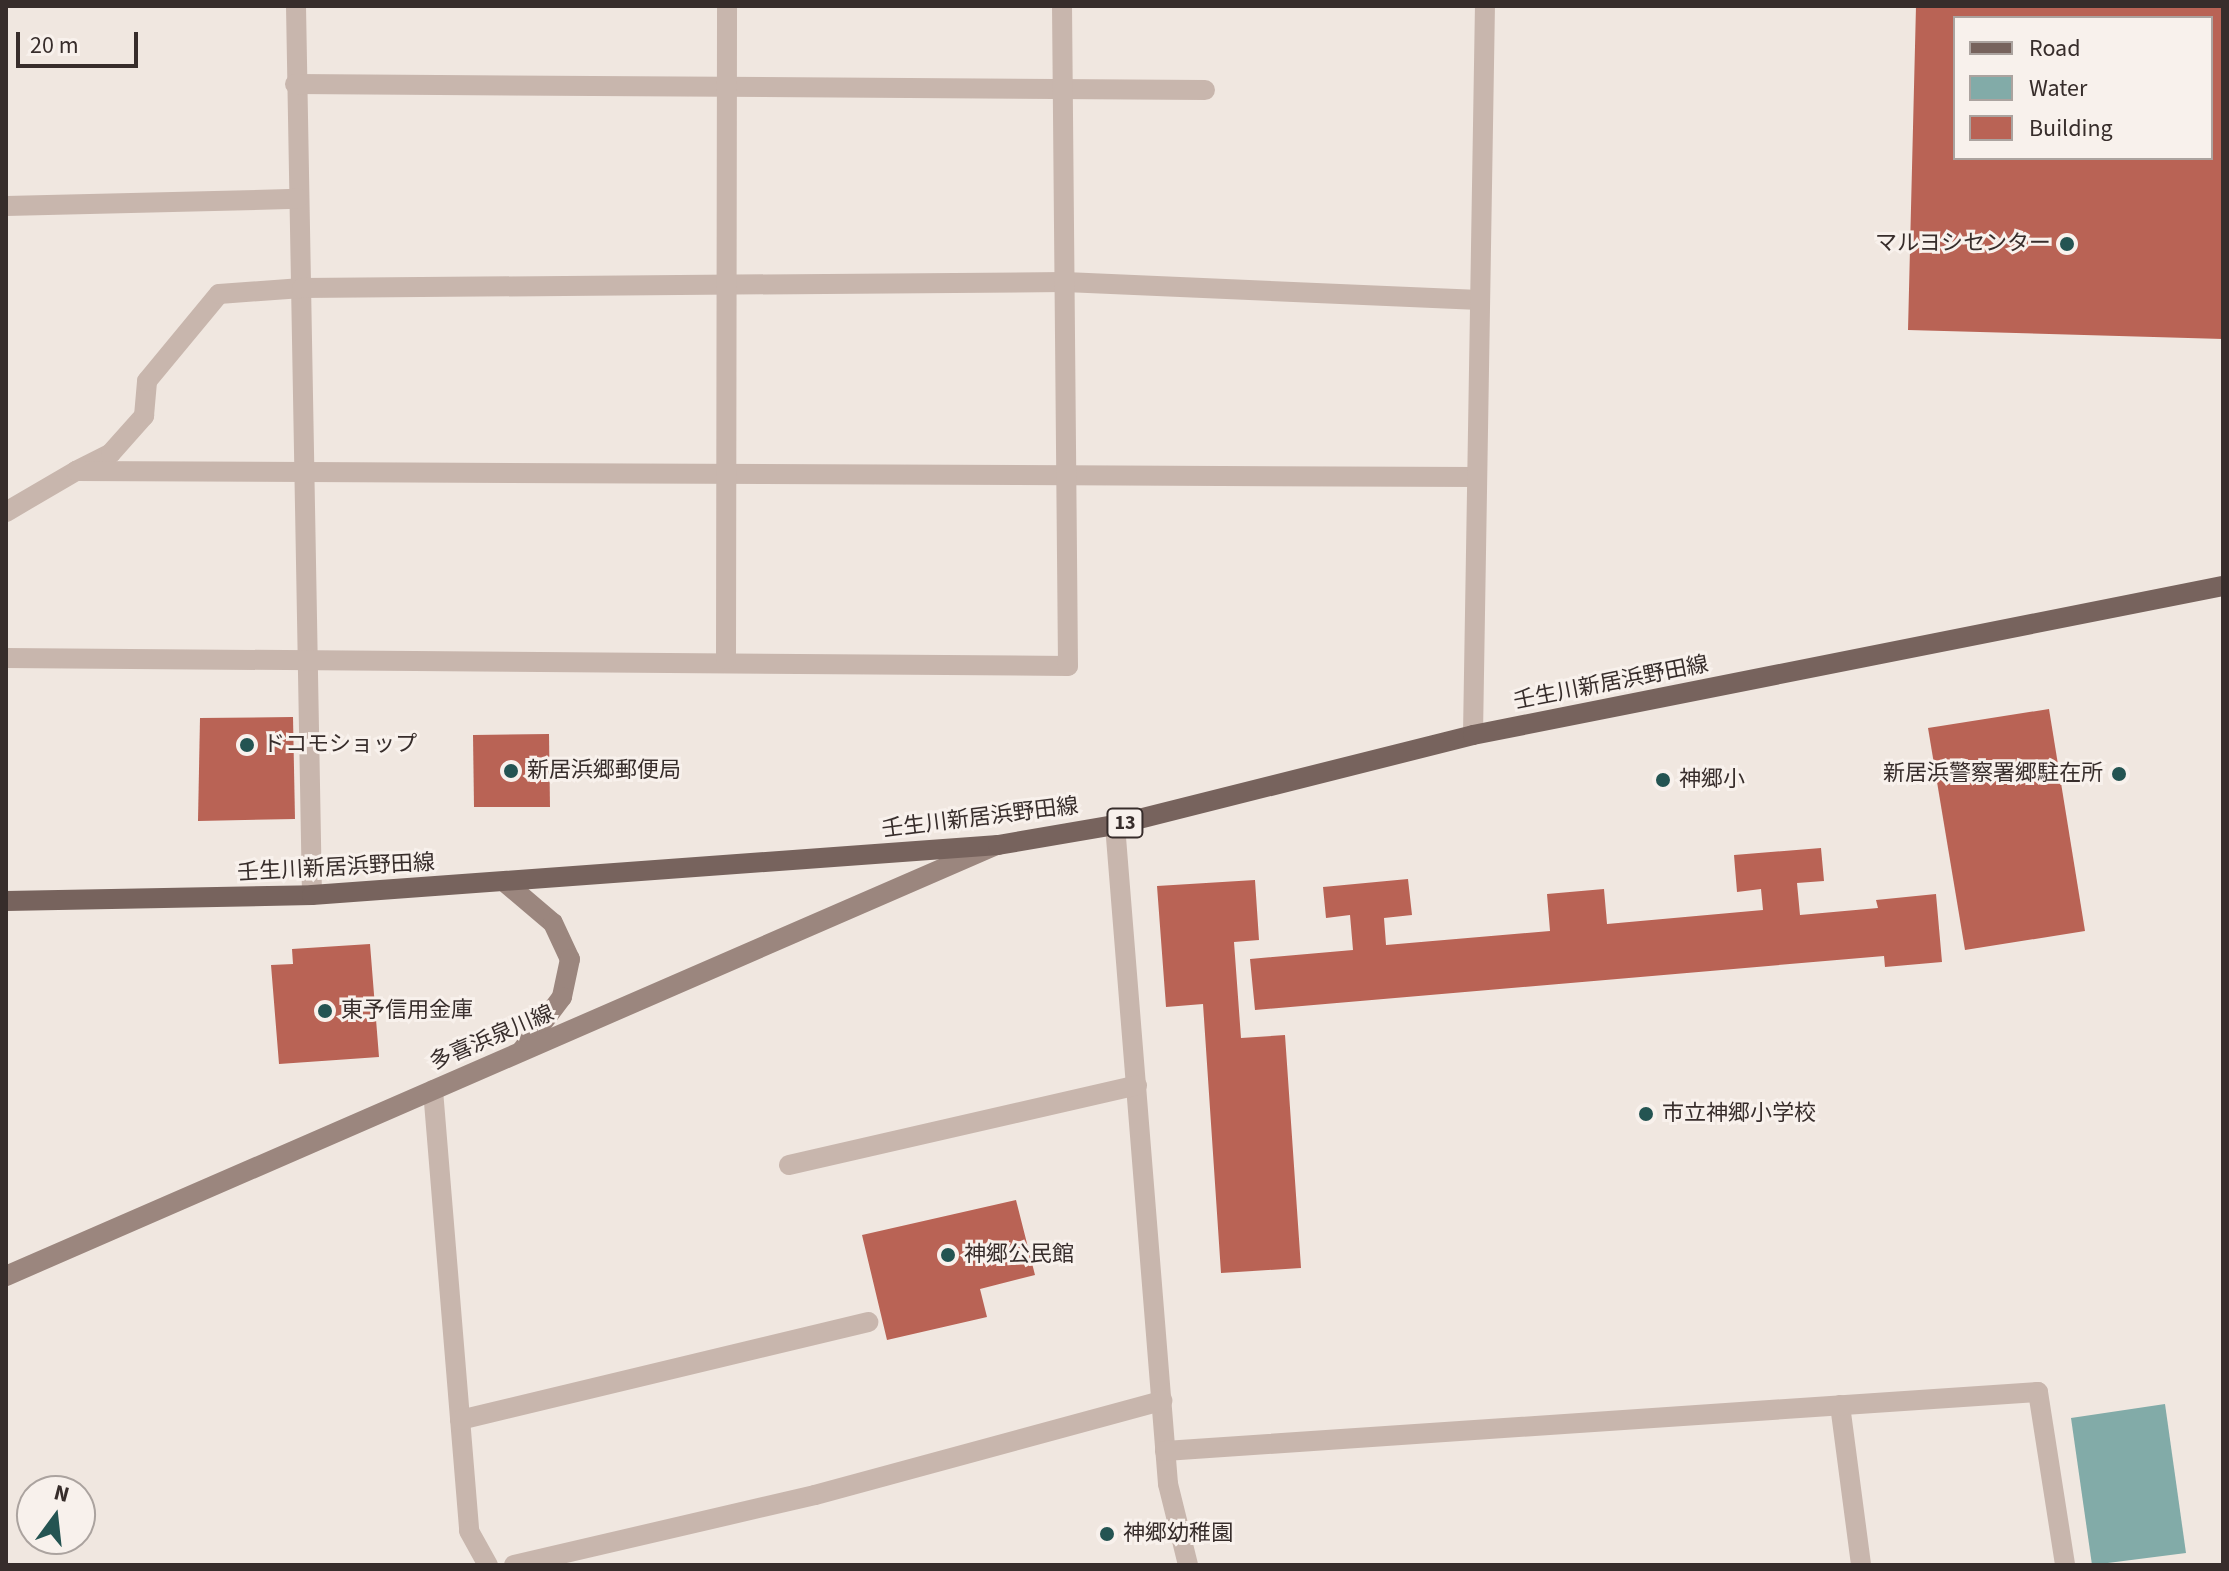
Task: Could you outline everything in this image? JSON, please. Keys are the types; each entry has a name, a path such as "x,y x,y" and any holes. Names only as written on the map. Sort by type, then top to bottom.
{"main road":[{"name":"壬生川新居浜野田線","path":"6,901 312,895 507,884 998,845 1115,825 1473,735 2223,586"},
{"name":"多喜浜泉川線","path":"6,1276 998,845"},
{"path":"507,884 553,923 570,959 562,997 520,1053"}],"street":[{"path":"296,6 295,84 302,288 312,895"},
{"path":"726,659 727,6"},
{"path":"6,658 307,664 726,659 1068,666 1062,6"},
{"path":"1473,735 1485,6"},
{"path":"295,84 1205,90"},
{"path":"6,206 298,199"},
{"path":"6,512 111,453 144,416 147,381 219,294 302,288 1065,282 1480,300"},
{"path":"76,471 725,473 1066,478 1476,477"},
{"path":"1115,825 1165,1451 1188,1565"},
{"path":"789,1165 1137,1085"},
{"path":"433,1090 469,1531 488,1565"},
{"path":"460,1420 868,1322"},
{"path":"1165,1451 2038,1392 2065,1565"},
{"path":"514,1565 815,1495 1162,1401"},
{"path":"1840,1405 1861,1565"}],"water":[{"path":"2165,1404 2186,1553 2092,1565 2071,1418"}],"building":[{"name":"マルヨシセンター","path":"1916,6 2223,6 2223,339 1908,330"},
{"path":"2049,709 2085,931 1965,950 1928,728"},
{"name":"ドコモショップ","path":"293,717 295,819 198,821 200,718"},
{"path":"549,734 550,807 474,807 473,735"},
{"path":"1821,848 1824,881 1797,883 1800,915 1878,908 1876,900 1936,894 1942,962 1885,967 1884,956 1255,1010 1250,959 1353,950 1350,915 1326,918 1323,887 1408,879 1412,915 1384,918 1386,945 1550,931 1547,894 1604,889 1607,924 1763,910 1761,889 1737,892 1734,855"},
{"path":"1255,880 1259,940 1234,942 1241,1038 1285,1035 1301,1268 1221,1273 1203,1004 1166,1007 1157,886"},
{"name":"東予信用金庫","path":"370,944 379,1057 279,1064 271,965 293,964 292,949"},
{"name":"神郷公民館","path":"1016,1200 1035,1275 980,1289 987,1317 887,1340 862,1235"}],"place":[{"name":"マルヨシセンター","path":"2067,244"},
{"name":"ドコモショップ","path":"247,745"},
{"name":"新居浜郷郵便局","path":"511,771"},
{"name":"新居浜警察署郷駐在所","path":"2119,774"},
{"name":"神郷小","path":"1663,780"},
{"name":"東予信用金庫","path":"325,1011"},
{"name":"市立神郷小学校","path":"1646,1114"},
{"name":"神郷公民館","path":"948,1255"},
{"name":"神郷幼稚園","path":"1107,1534"}]}
